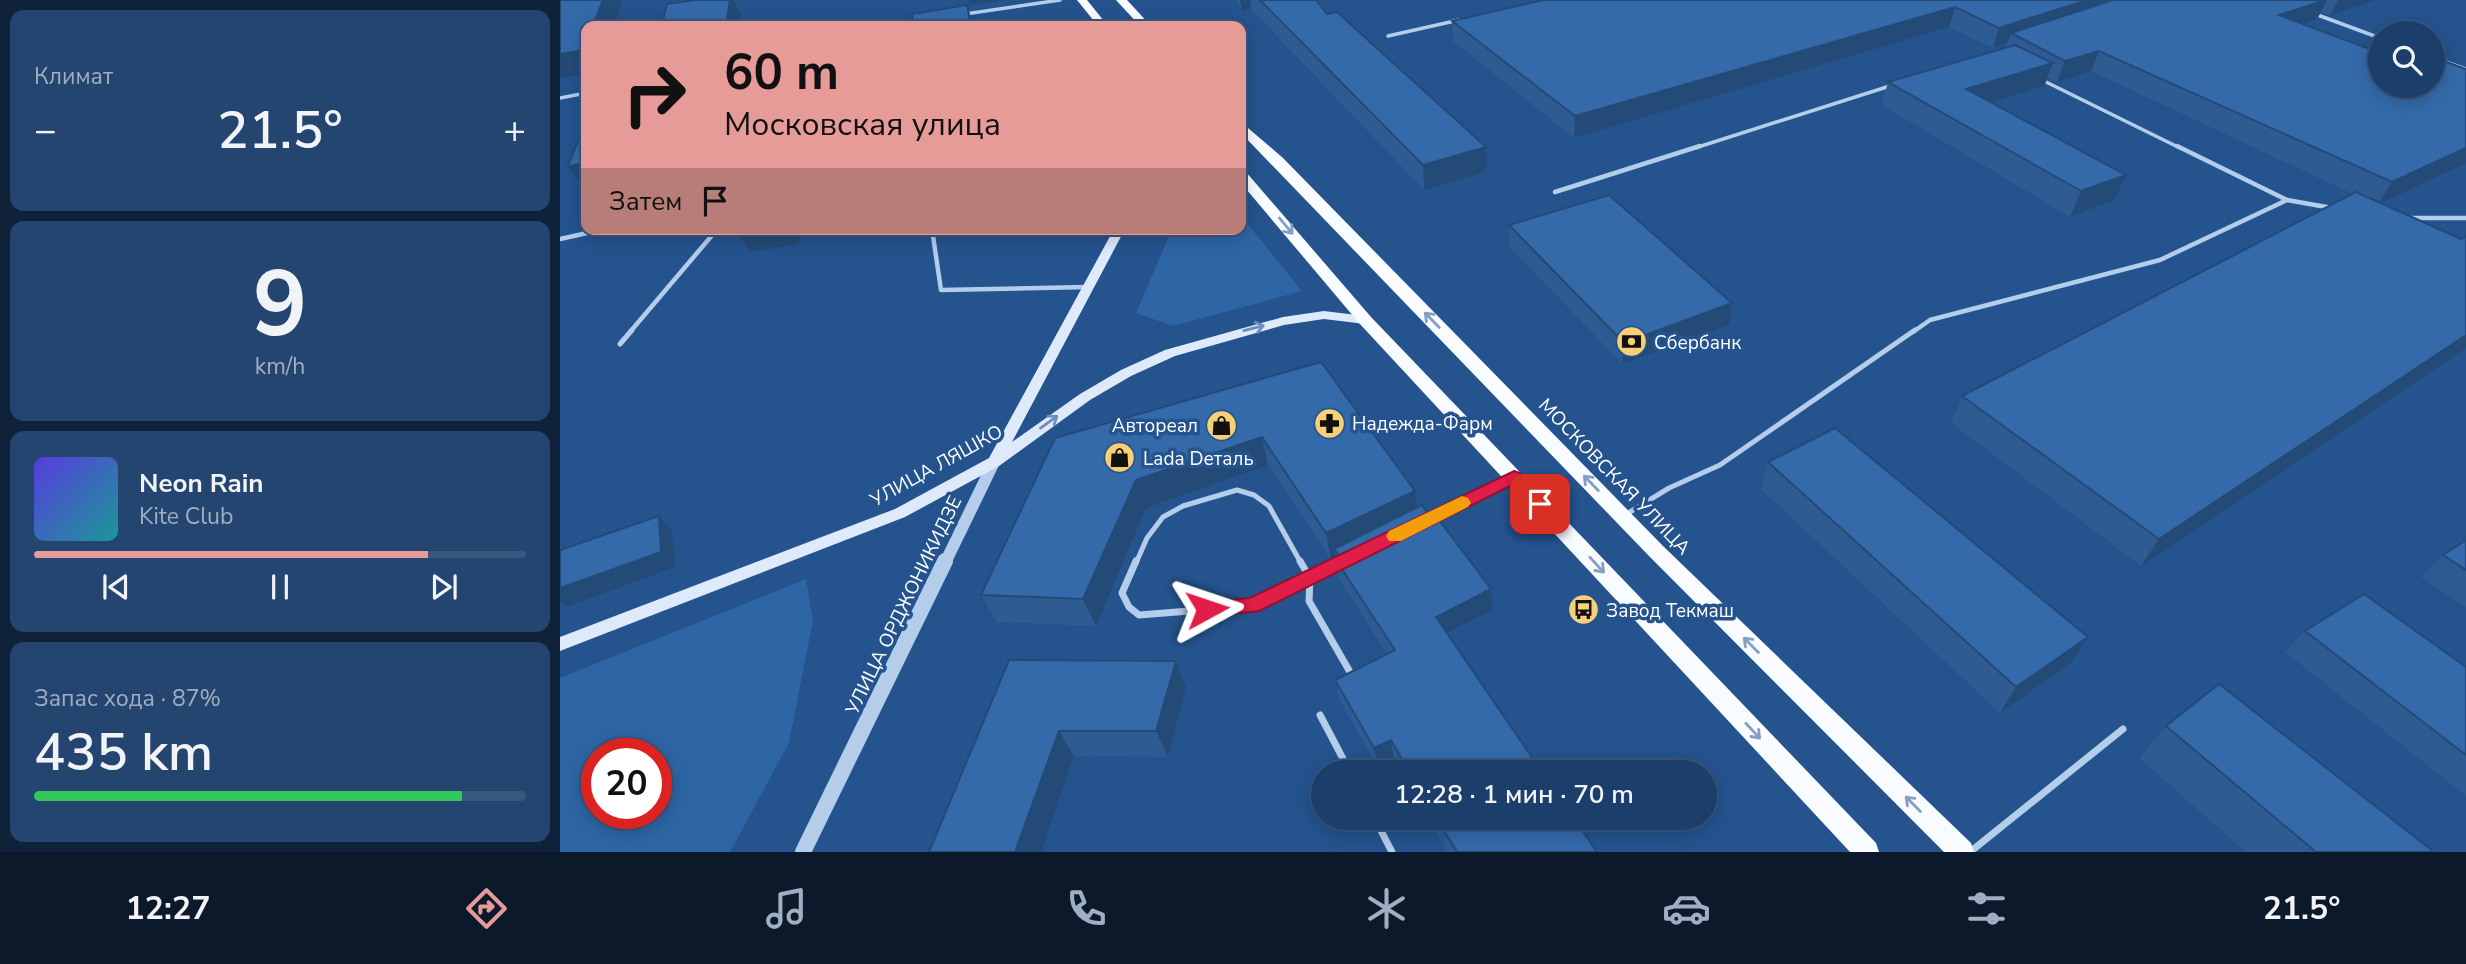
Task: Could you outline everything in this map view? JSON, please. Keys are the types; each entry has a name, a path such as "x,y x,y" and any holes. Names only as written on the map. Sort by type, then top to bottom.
{"main road":[{"path":"1082,0 1099,21"},
{"path":"1121,0 1141,21"},
{"name":"МОСКОВСКАЯ УЛИЦА","path":"1246,132 1278,161 1623,517 1962,852"},
{"path":"1246,181 1365,320 1867,852"},
{"name":"УЛИЦА ОРДЖОНИКИДЗЕ","path":"994,462 1116,235"},
{"name":"УЛИЦА ЛЯШКО","path":"560,644 900,513 994,462 1085,397 1126,373 1170,354 1283,321 1324,315 1365,320"}],"street":[{"name":"УЛИЦА ОРДЖОНИКИДЗЕ","path":"803,852 994,462"}],"lane":[{"path":"962,7 964,14 1060,0"},
{"path":"2315,14 2368,34"},
{"path":"1388,36 1466,18"},
{"path":"921,21 927,20"},
{"path":"2445,62 2466,69"},
{"path":"2039,78 2287,200 2335,209"},
{"path":"1555,192 1897,83"},
{"path":"560,98 581,94"},
{"path":"1623,517 1670,488 1720,465 1930,320 2160,260 2287,200"},
{"path":"2398,218 2466,218"},
{"path":"560,239 581,234"},
{"path":"620,344 712,235"},
{"path":"933,235 941,290 1090,286"},
{"path":"1425,521 1514,477"},
{"path":"1345,561 1310,578 1253,606 1139,615 1129,607 1122,593 1147,538 1163,517 1183,506 1237,490 1254,495 1269,506 1310,578 1309,601 1350,672"},
{"path":"1320,715 1344,760"},
{"path":"1970,852 2123,729"},
{"path":"1381,830 1392,852"}],"shaded area":[{"path":"1246,222 1302,291 1173,326 1136,313 1169,235 1246,235"},
{"path":"806,579 813,620 789,743 730,852 560,852 560,678"}],"building":[{"path":"560,0 603,0 595,21 581,21 581,50 560,54"},
{"path":"696,0 730,0 727,21 658,21 663,20 667,4"},
{"path":"1260,0 1316,0 1327,14 1337,12 1486,147 1423,165"},
{"path":"1543,0 2087,0 1999,28 1955,7 1575,116 1452,21"},
{"path":"2113,0 2326,0 2279,15 2368,48 2368,98 2445,98 2445,61 2466,69 2466,148 2392,182 2099,51 2065,61 2011,33"},
{"path":"967,5 970,21 913,21 912,14"},
{"path":"2015,45 2053,63 1966,89 2126,175 2081,191 1888,82"},
{"path":"581,134 581,164 568,166"},
{"path":"2356,192 2461,239 2466,236 2466,335 2159,539 1962,396"},
{"path":"1609,195 1732,303 1624,343 1509,225"},
{"path":"1321,362 1415,491 1326,533 1262,437 1136,480 1083,599 981,595 1055,438"},
{"path":"1835,428 2088,637 2016,687 1768,462"},
{"path":"1422,505 1428,514 1433,512 1491,589 1436,617 1534,760 1402,760 1391,740 1374,748 1335,680 1395,650 1334,557 1339,555 1334,549"},
{"path":"659,516 661,552 560,588 560,550"},
{"path":"2466,540 2466,570 2443,555"},
{"path":"2364,594 2466,667 2466,755 2305,631"},
{"path":"1009,660 1176,661 1156,731 1059,731 1015,852 929,852"},
{"path":"2219,684 2434,852 2316,852 2166,726"},
{"path":"1444,830 1582,830 1597,852 1457,852"}],"slow traffic":[{"path":"1395,536 1462,503"}],"place":[{"name":"Сбербанк","path":"1631,342"},
{"name":"Надежда-Фарм","path":"1329,423"},
{"name":"Автореал","path":"1221,425"},
{"name":"Lada Dеталь","path":"1120,458"},
{"name":"Завод Текмаш","path":"1583,610"}],"route":[{"path":"1207,609 1253,606 1514,477 1540,504"}]}
